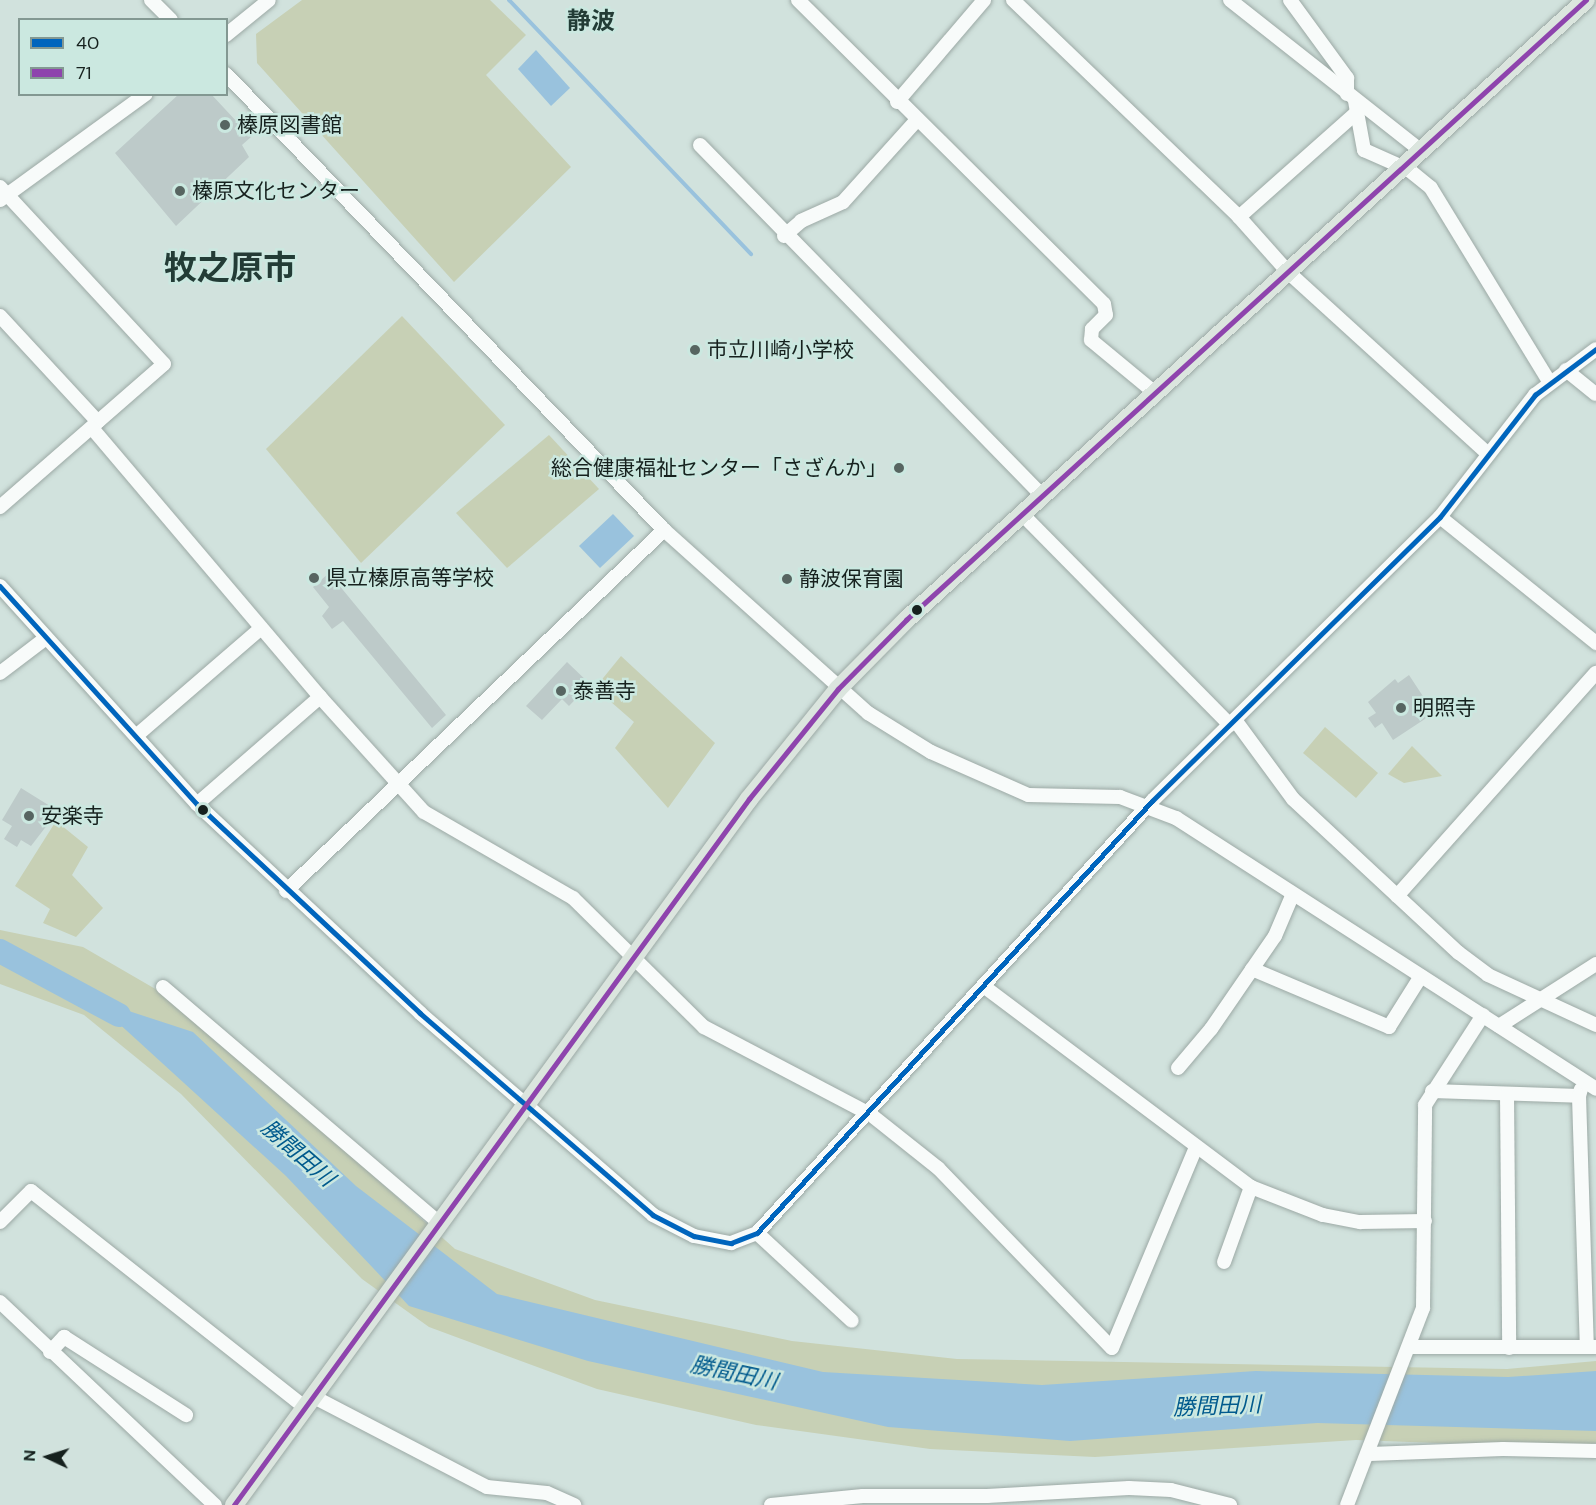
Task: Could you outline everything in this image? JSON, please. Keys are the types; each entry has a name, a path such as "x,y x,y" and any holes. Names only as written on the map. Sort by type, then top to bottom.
{"main road":[{"path":"234,1505 439,1223 528,1107 749,798 838,689 1022,514 1586,0"}],"street":[{"path":"151,0 169,18"},
{"path":"228,33 269,0"},
{"path":"798,0 916,121 1104,304 1106,315 1092,329 1091,340 1155,393"},
{"path":"897,102 984,0"},
{"path":"1013,0 1239,217 1288,272 1488,454"},
{"path":"1230,0 1352,103 1421,151"},
{"path":"1290,0 1347,78 1364,150 1402,168 1431,188 1549,381"},
{"path":"228,76 664,530 838,689 930,752 1028,795 1120,796 1149,804 1596,1089"},
{"path":"0,507 164,364 2,194 143,96"},
{"path":"1239,217 1352,103"},
{"path":"784,236 801,221 843,202 916,121"},
{"path":"700,145 784,236 1042,496"},
{"path":"0,316 95,425 320,698 398,787 424,812 573,898 598,918 634,961 704,1027 870,1114 938,1168 1112,1348 1196,1147"},
{"path":"0,586 197,804 286,891 528,1107 673,1227 731,1243 757,1233 986,988 1149,804 1440,518 1488,454 1549,381 1596,349"},
{"path":"1566,370 1596,394"},
{"path":"1022,514 1232,722 1293,799 1397,896 1488,975 1596,1026"},
{"path":"1440,518 1596,643"},
{"path":"286,891 398,787 664,530"},
{"path":"136,736 261,628"},
{"path":"0,673 46,638"},
{"path":"1397,896 1596,673"},
{"path":"197,804 320,698"},
{"path":"1178,1068 1275,936 1292,896"},
{"path":"1499,1026 1596,964"},
{"path":"1252,969 1389,1027 1422,976"},
{"path":"163,987 439,1223"},
{"path":"986,988 1251,1187 1323,1215 1359,1221 1425,1221"},
{"path":"1347,1505 1370,1454 1410,1350 1423,1308 1425,1105 1432,1091 1450,1072 1483,1015"},
{"path":"1410,1350 1591,1347 1579,1096 1584,1081"},
{"path":"1432,1091 1579,1096"},
{"path":"1507,1094 1509,1348"},
{"path":"1224,1262 1251,1187"},
{"path":"0,1222 31,1191 310,1403 487,1487 574,1505"},
{"path":"757,1233 852,1321"},
{"path":"0,1302 50,1352 215,1505"},
{"path":"50,1352 64,1337 186,1415"},
{"path":"1370,1454 1503,1449 1596,1451"},
{"path":"771,1505 863,1496 987,1496 1129,1488 1171,1490 1230,1505"},
{"path":"976,1505 987,1496"}],"green space":[{"path":"302,0 490,0 526,35 486,75 571,167 454,282 257,63 256,34"},
{"path":"402,316 505,425 361,563 266,449"},
{"path":"549,435 599,489 507,568 456,513"},
{"path":"621,656 715,743 668,808 615,748 634,722 595,688"},
{"path":"1325,727 1378,773 1356,798 1303,753"},
{"path":"1412,746 1442,776 1404,783 1388,774"},
{"path":"56,821 88,847 72,875 103,908 76,937 43,923 50,909 15,886"},
{"path":"0,930 83,947 183,1005 455,1249 595,1300 792,1341 957,1359 1507,1369 1596,1361 1596,1443 1573,1448 1356,1440 1095,1457 930,1449 756,1425 597,1389 429,1327 362,1279 181,1094 84,1015 0,984"}],"water":[{"path":"536,50 570,88 551,106 518,69"},
{"path":"613,514 634,536 600,568 579,546"},
{"path":"92,999 193,1032 356,1186 497,1294 823,1372 1042,1385 1256,1371 1508,1377 1596,1371 1596,1431 1317,1423 1070,1441 888,1427 588,1361 409,1306 286,1176"}],"building":[{"name":"榛原文化センター","path":"177,96 213,96 251,137 242,145 249,157 176,226 115,153"},
{"name":"県立榛原高等学校","path":"329,573 446,715 432,728 343,621 332,629 322,616 329,607 313,587"},
{"name":"泰善寺","path":"567,662 590,684 569,706 562,699 542,720 526,706"},
{"name":"明照寺","path":"1409,675 1434,713 1393,740 1382,723 1375,728 1368,718 1376,713 1368,702 1395,679 1398,683"},
{"name":"安楽寺","path":"21,788 58,811 31,846 21,840 17,847 4,839 12,826 2,820"}],"waterway":[{"path":"509,0 751,254"},
{"name":"勝間田川","path":"0,951 119,1015"}],"transit line":[{"name":"71","path":"234,1505 749,799 838,689 906,620 1586,0"},
{"name":"40","path":"0,586 197,804 420,1013 653,1215 694,1236 731,1243 757,1233 1152,801 1440,517 1535,395 1596,349"}],"place":[{"name":"榛原図書館","path":"225,125"},
{"name":"榛原文化センター","path":"180,191"},
{"name":"市立川崎小学校","path":"695,350"},
{"name":"総合健康福祉センター「さざんか」","path":"899,468"},
{"name":"県立榛原高等学校","path":"314,578"},
{"name":"静波保育園","path":"787,579"},
{"name":"泰善寺","path":"561,691"},
{"name":"明照寺","path":"1401,708"},
{"name":"安楽寺","path":"29,816"}],"district":[{"name":"静波","path":"591,21"},
{"name":"牧之原市","path":"230,268"}]}
